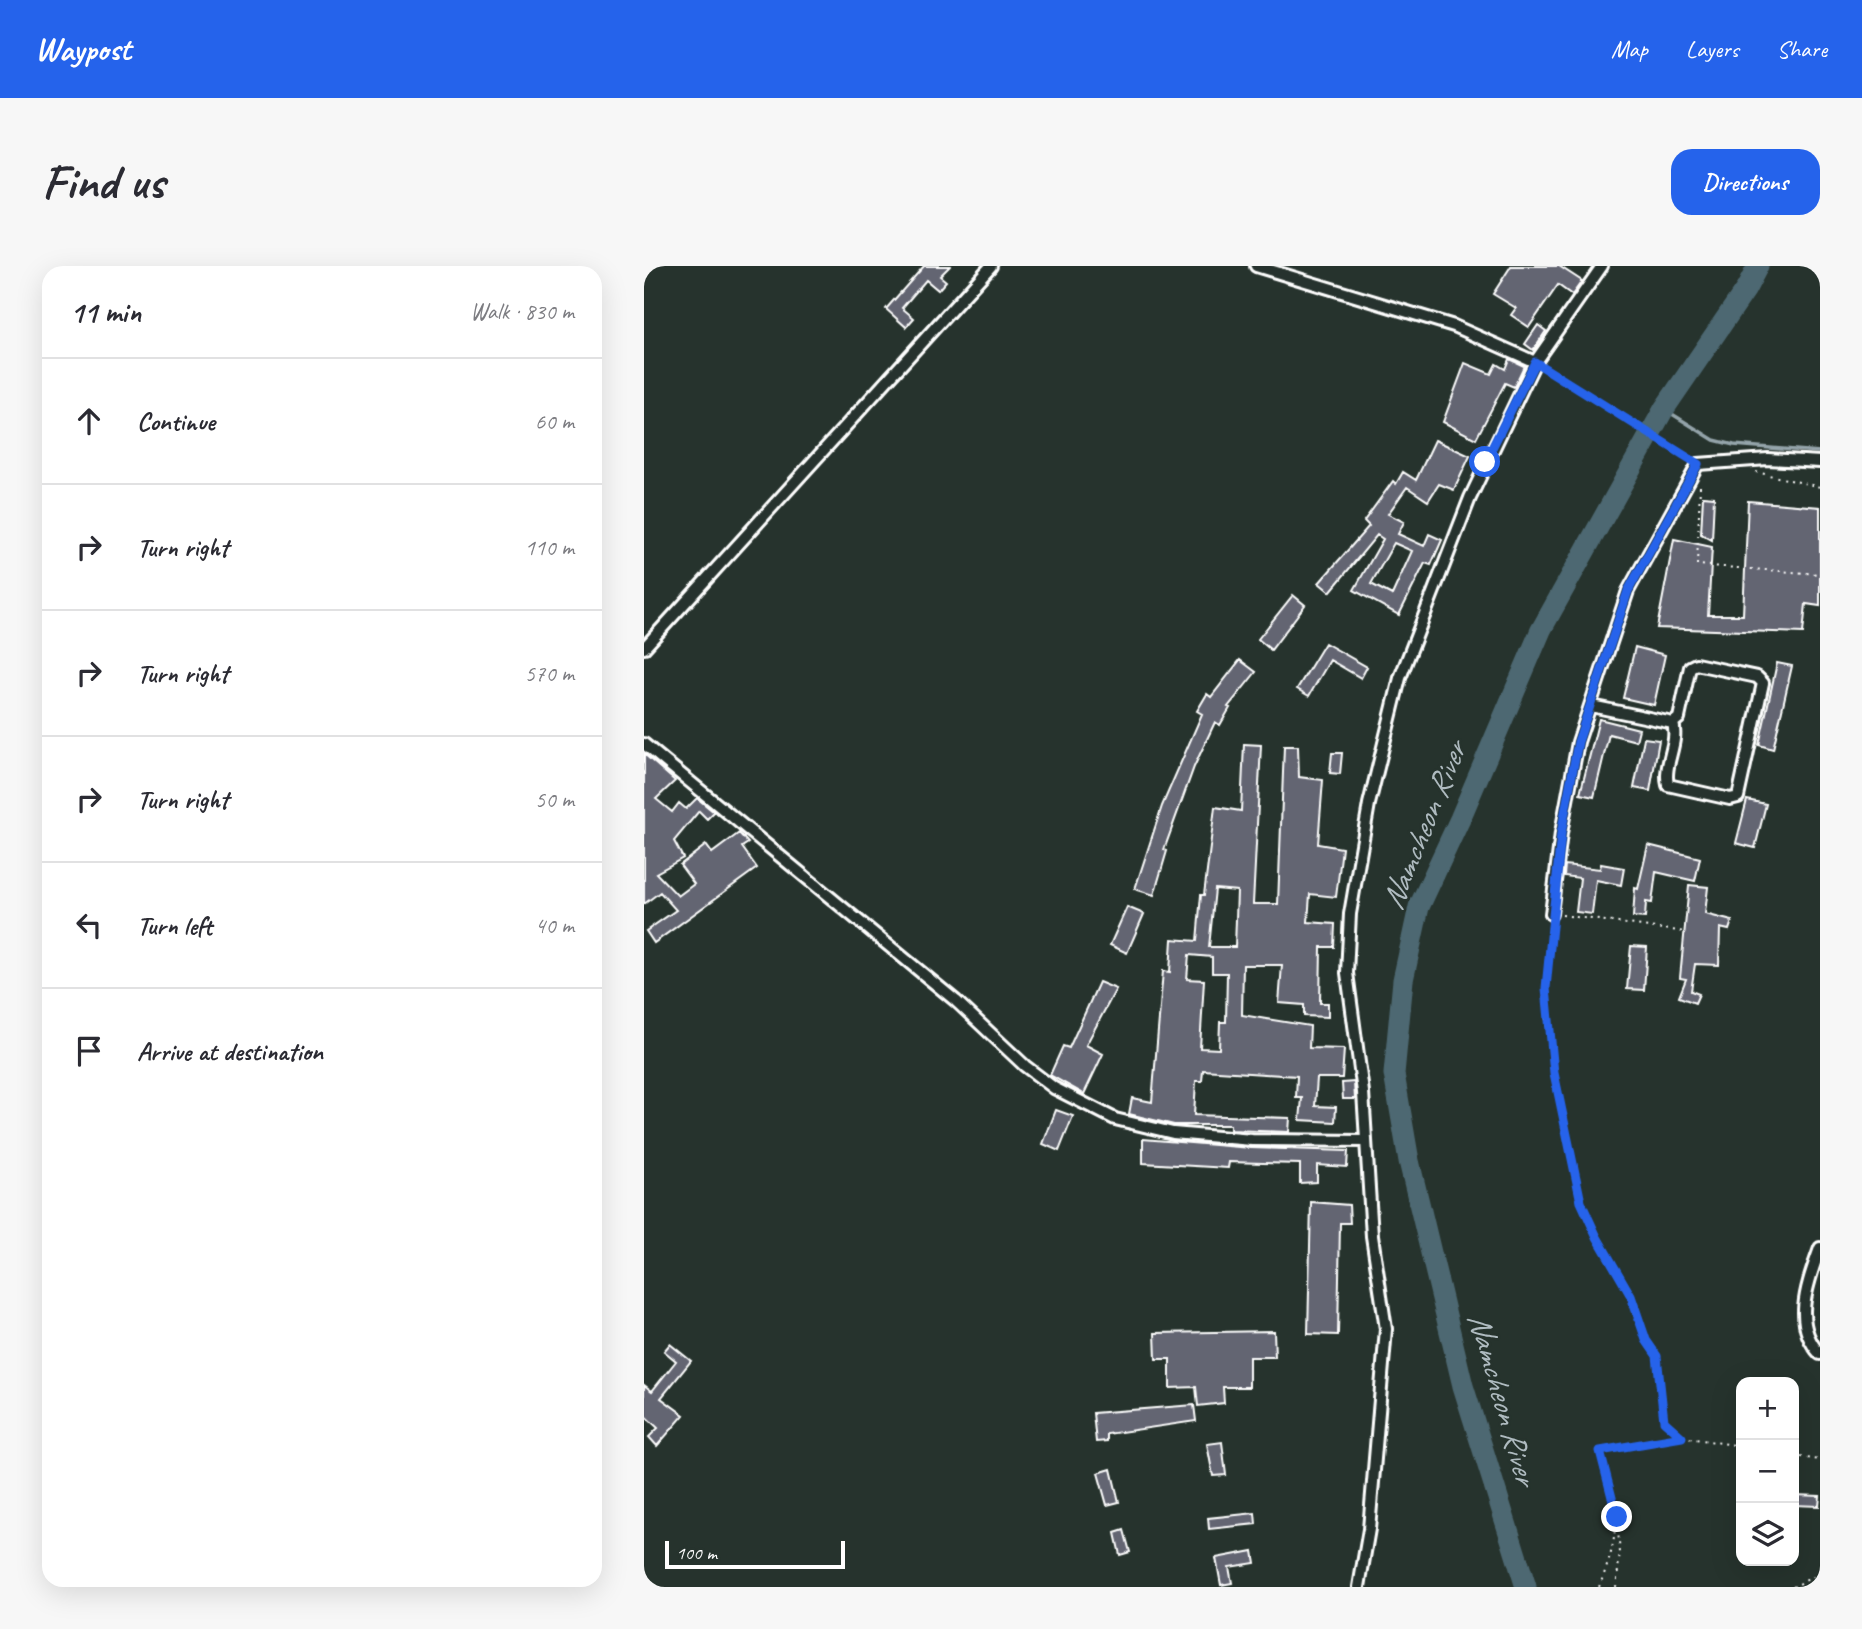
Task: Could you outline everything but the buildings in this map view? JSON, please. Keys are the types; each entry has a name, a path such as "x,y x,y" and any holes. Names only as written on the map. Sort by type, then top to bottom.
{"street":[{"path":"644,648 991,266"},
{"path":"1256,266 1454,326 1535,362"},
{"path":"1359,1587 1369,1529 1386,1329 1372,1236 1364,1142 1363,1092 1350,1017 1347,945 1356,877 1381,745 1400,678 1462,516 1535,362 1602,266"},
{"path":"1551,914 1578,742 1628,591 1698,464 1768,459 1820,462"},
{"path":"1696,664 1757,677 1763,683 1738,797 1730,799 1668,785 1667,777 1676,733 1673,723 1679,718 1690,667 1696,664"},
{"path":"1591,706 1673,723"},
{"path":"644,744 956,1001 1034,1074 1054,1088 1115,1119 1173,1133 1252,1140 1364,1142"},
{"path":"1820,1248 1805,1294 1803,1314 1807,1334 1820,1354"}],"path":[{"path":"1535,362 1698,464 1701,476 1698,565 1820,574"},
{"path":"1756,472 1820,487"},
{"path":"1682,1437 1664,1421 1657,1356 1646,1340 1631,1296 1597,1237 1581,1202 1547,1024 1546,988 1551,914 1685,933"},
{"path":"1616,1587 1620,1553 1617,1517 1600,1451 1682,1437 1736,1445"},
{"path":"1799,1457 1820,1460"},
{"path":"1599,1587 1614,1547 1617,1517"},
{"path":"1793,1587 1820,1573"}],"waterway":[{"name":"Namcheon River","path":"1526,1587 1463,1386 1409,1161 1394,1074 1403,980 1419,907 1541,630 1664,409 1746,289 1758,266"},
{"path":"1664,409 1714,440 1734,445 1820,452"}],"route":[{"path":"1485,462 1535,362 1698,464 1628,591 1578,742 1561,834 1551,914 1546,988 1547,1024 1574,1175 1581,1202 1597,1237 1631,1296 1646,1340 1657,1356 1664,1421 1682,1437 1600,1451 1617,1517"}]}
